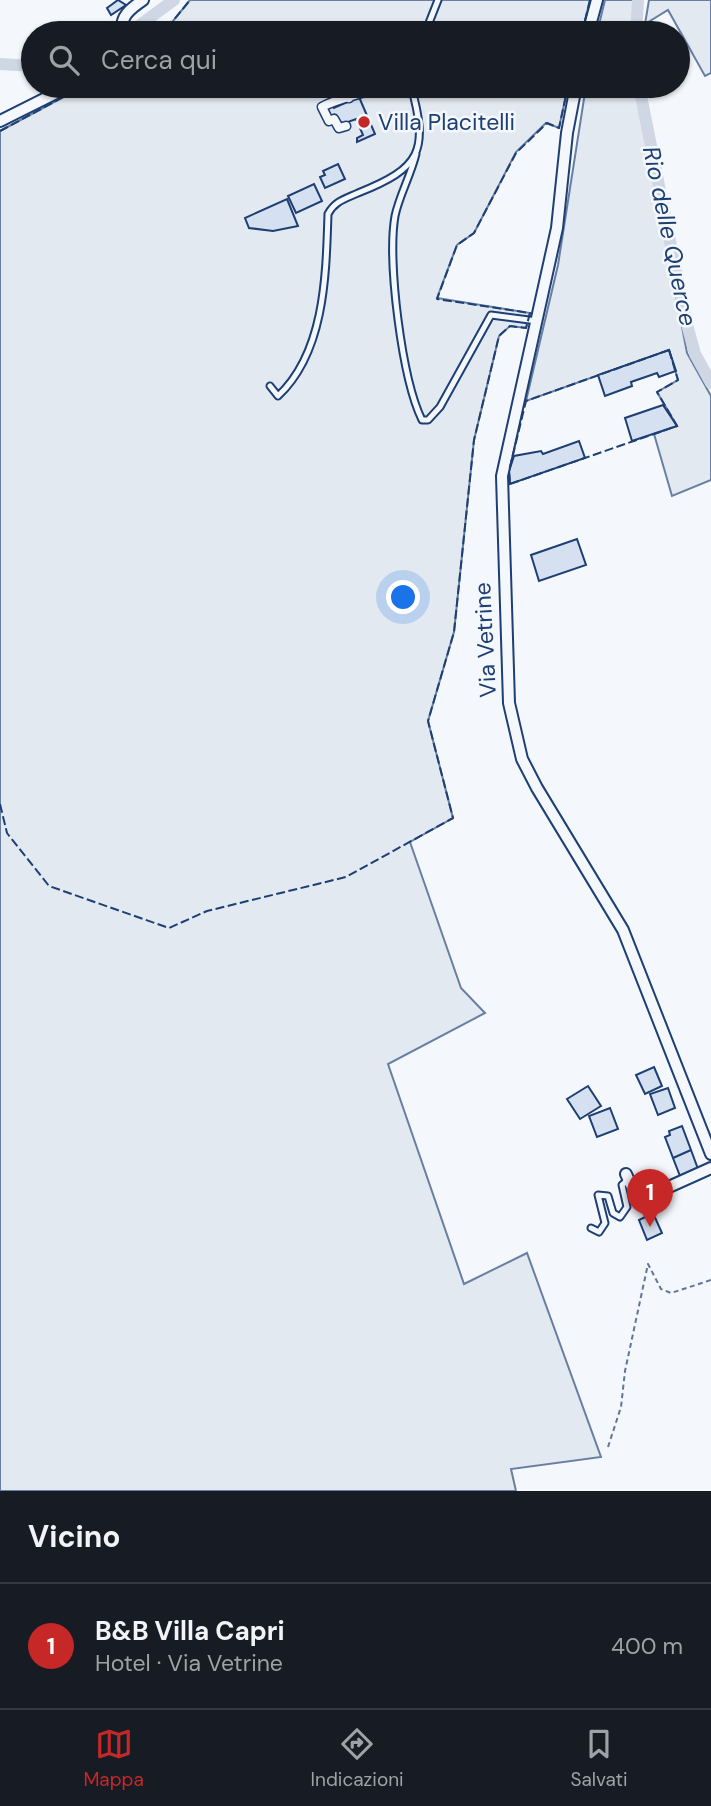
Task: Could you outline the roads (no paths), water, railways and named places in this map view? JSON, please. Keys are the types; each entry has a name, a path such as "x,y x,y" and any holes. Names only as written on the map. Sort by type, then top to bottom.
{"street":[{"path":"124,21 126,12 143,0"},
{"path":"591,21 597,0"},
{"path":"0,121 46,98"},
{"path":"346,98 322,107 329,121 334,119 339,128 346,126"},
{"name":"Via Vetrine","path":"574,98 556,228 502,476 509,703 522,759 623,930 711,1154"},
{"path":"628,1176 635,1194 642,1199 711,1168"}],"lane":[{"path":"430,21 438,0"},
{"path":"414,98 420,143 396,215 394,241 407,376 422,420 428,420 440,407 491,315 537,321"},
{"path":"270,386 278,396 294,380 306,359 320,306 328,214 334,203 389,179 407,168 416,154"},
{"path":"592,1228 598,1232 605,1223 598,1195 608,1196 613,1213 620,1217 627,1207 622,1185 628,1176"}],"waterway":[{"path":"145,21 174,0"},
{"name":"Rio delle Querce","path":"637,21 638,0"},
{"path":"0,64 21,65"},
{"name":"Rio delle Querce","path":"641,98 686,321 695,354 711,383"}],"place":[{"name":"Villa Placitelli","path":"364,122"},
{"name":"B&B Villa Capri","path":"650,1227"}]}
